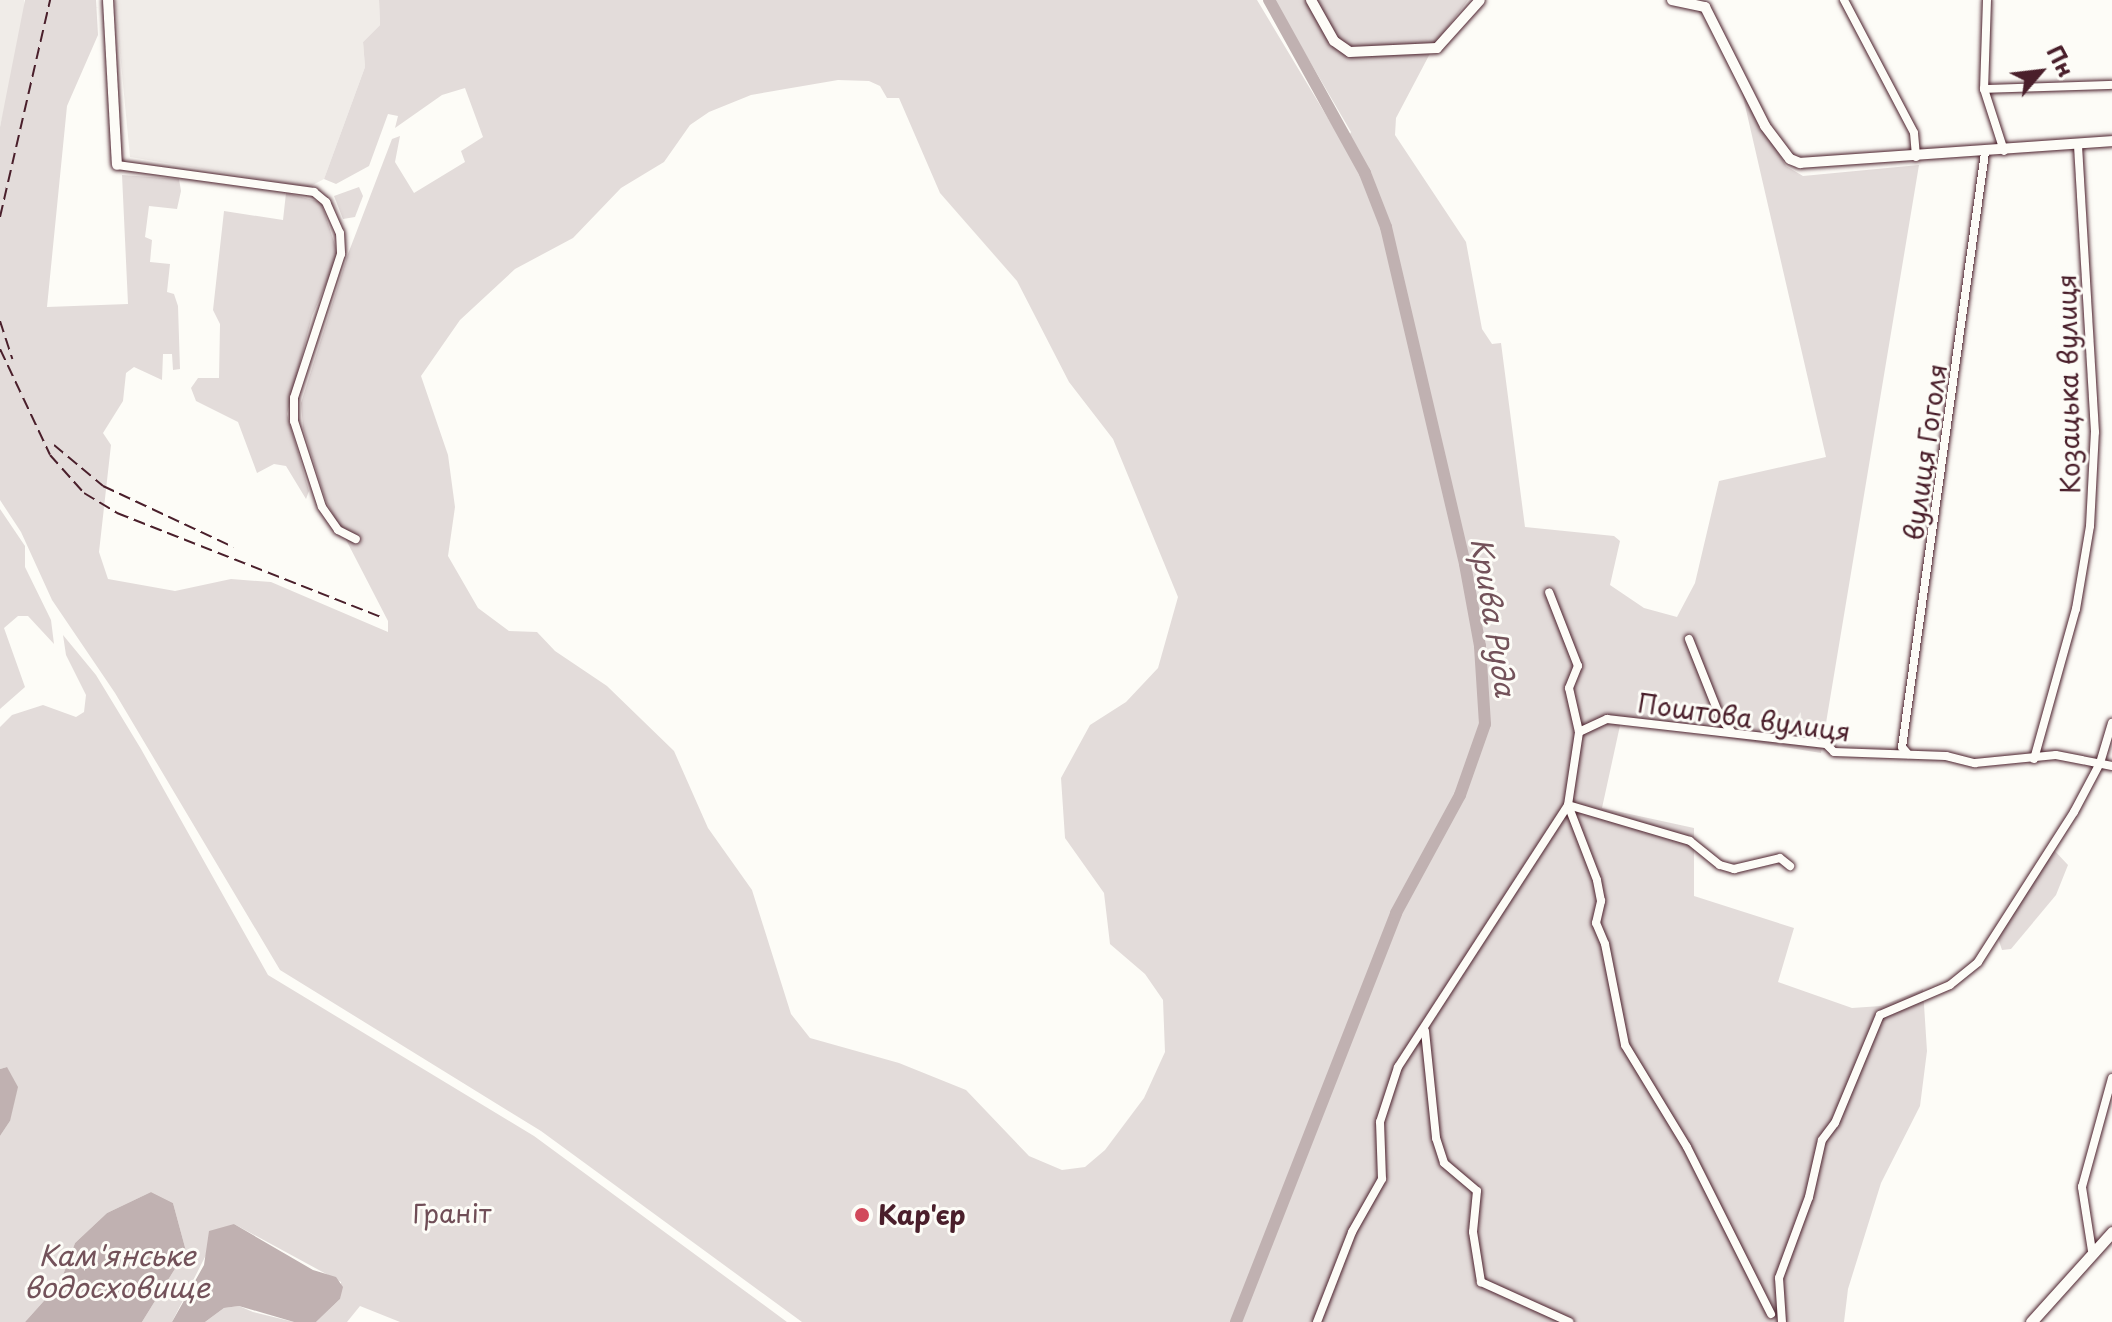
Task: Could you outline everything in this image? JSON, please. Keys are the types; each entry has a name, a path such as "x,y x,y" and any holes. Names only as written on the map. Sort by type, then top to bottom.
{"main road":[{"path":"2031,1322 2092,1251 2111,1234"}],"street":[{"path":"108,0 117,165 314,192 326,202 340,233 341,254 298,386 294,421 322,507 338,530 356,539"},
{"path":"1311,0 1334,41 1350,52 1437,48 1480,0"},
{"path":"1672,0 1705,7 1765,126 1794,161 2004,152 2112,141"},
{"path":"1844,0 1914,133 1916,157"},
{"path":"1987,0 1984,89 2004,152"},
{"path":"1984,89 2112,85"},
{"name":"Козацька вулиця","path":"2034,759 2089,546 2095,432 2078,145"},
{"name":"вулиця Гоголя","path":"1908,754 1902,747 1985,153"},
{"path":"1317,1322 1352,1232 1382,1179 1380,1122 1398,1067 1425,1031 1568,805 1579,732 1569,688 1578,666 1576,652 1549,592"},
{"path":"1689,639 1720,717 1731,731"},
{"name":"Поштова вулиця","path":"1579,732 1607,719 1722,735 1731,731 1826,744 1834,752 1908,754 1975,763 2056,755 2112,766"},
{"path":"1777,1318 1779,1278 1809,1197 1822,1140 1835,1123 1880,1015 1950,985 1978,962 2100,763 2112,723"},
{"path":"1568,805 1690,841 1720,865 1734,869 1780,858 1790,866"},
{"path":"1568,805 1597,880 1601,901 1596,923 1605,944 1625,1045 1687,1147 1777,1318"},
{"path":"1425,1031 1436,1138 1444,1163 1477,1191 1473,1232 1481,1282 1569,1322"},
{"path":"2092,1251 2082,1187 2112,1078"}],"shaded area":[{"path":"0,0 24,0 26,15 0,127"},
{"path":"115,0 379,0 380,25 363,42 365,67 324,179 309,187 130,157"}],"green space":[{"path":"25,0 96,0 98,35 67,106 47,307 128,304 122,175 179,179 181,191 177,209 149,206 145,237 152,240 150,262 170,264 167,292 174,294 178,306 180,369 173,370 172,354 163,354 162,380 134,367 126,373 123,401 103,433 111,445 99,552 108,579 175,591 231,579 271,582 388,632 388,621 326,501 303,428 301,403 348,254 392,139 400,136 395,162 414,193 465,162 461,151 483,137 465,88 442,95 395,128 398,116 388,114 369,166 336,184 324,179 365,67 363,42 380,25 379,0 1257,0 1344,145 1351,132 1274,0 1468,0 1435,44 1396,118 1395,135 1466,242 1482,329 1492,344 1501,343 1525,527 1614,536 1620,541 1610,585 1644,608 1677,617 1695,583 1719,481 1826,457 1741,88 1786,166 1803,176 1919,165 1821,753 1621,721 1602,808 1694,828 1694,896 1794,928 1778,982 1852,1008 1881,1006 1923,989 1927,1051 1920,1106 1881,1183 1848,1289 1844,1322 802,1322 541,1131 280,970 115,693 52,600 21,532 0,500 0,127","holes":["838,80 869,81 880,86 887,98 899,98 940,193 1017,281 1069,382 1113,439 1178,597 1158,668 1126,702 1090,725 1061,778 1065,838 1104,893 1110,944 1145,974 1163,1000 1165,1052 1144,1098 1105,1150 1085,1167 1062,1170 1029,1156 966,1090 899,1063 810,1038 791,1014 752,890 708,828 674,751 607,686 555,651 537,632 509,631 478,608 448,556 455,507 448,455 421,376 460,320 515,269 573,238 621,188 664,162 690,125 709,112 751,95"]},
{"path":"359,187 363,196 355,217 343,219 334,196"},
{"path":"286,193 321,202 336,248 336,261 312,316 287,414 309,491 306,499 286,466 274,464 257,473 238,422 196,401 191,388 198,378 219,378 220,324 213,310 224,211 283,220"},
{"path":"0,509 25,546 25,567 51,620 54,644 28,616 18,616 4,628 25,687 0,709"},
{"name":"Граніт","path":"63,635 96,675 141,749 268,975 534,1136 787,1322 400,1322 360,1306 347,1322 316,1322 340,1299 341,1282 234,1224 205,1257 172,1322 142,1322 186,1251 173,1203 151,1192 107,1213 75,1243 60,1283 25,1322 0,1322 0,1136 10,1121 7,1067 0,1069 0,727 12,715 43,705 76,717 84,712 86,695 66,655"},
{"path":"2053,849 2068,865 2056,895 2011,949 2002,950 1998,938"},
{"path":"239,1306 294,1322 205,1322 224,1308"}],"water":[{"path":"7,1067 18,1087 10,1121 0,1136 0,1069"},
{"name":"Кам'янське водосховище","path":"151,1192 173,1203 186,1251 142,1322 25,1322 60,1283 75,1243 107,1213"},
{"name":"Кам'янське водосховище","path":"234,1224 313,1270 336,1277 343,1287 340,1299 316,1322 294,1322 239,1306 224,1308 205,1322 172,1322 204,1265 209,1231"}],"waterway":[{"name":"Крива Руда","path":"1236,1322 1396,913 1460,795 1485,724 1480,646 1465,564 1386,227 1365,173 1269,0"}],"railway":[{"path":"0,217 50,0"},
{"path":"0,321 12,359"},
{"path":"0,349 50,455 84,493 117,513 383,618"},
{"path":"54,445 103,486 233,547"}],"place":[{"name":"Кар'єр","path":"862,1215"}]}
